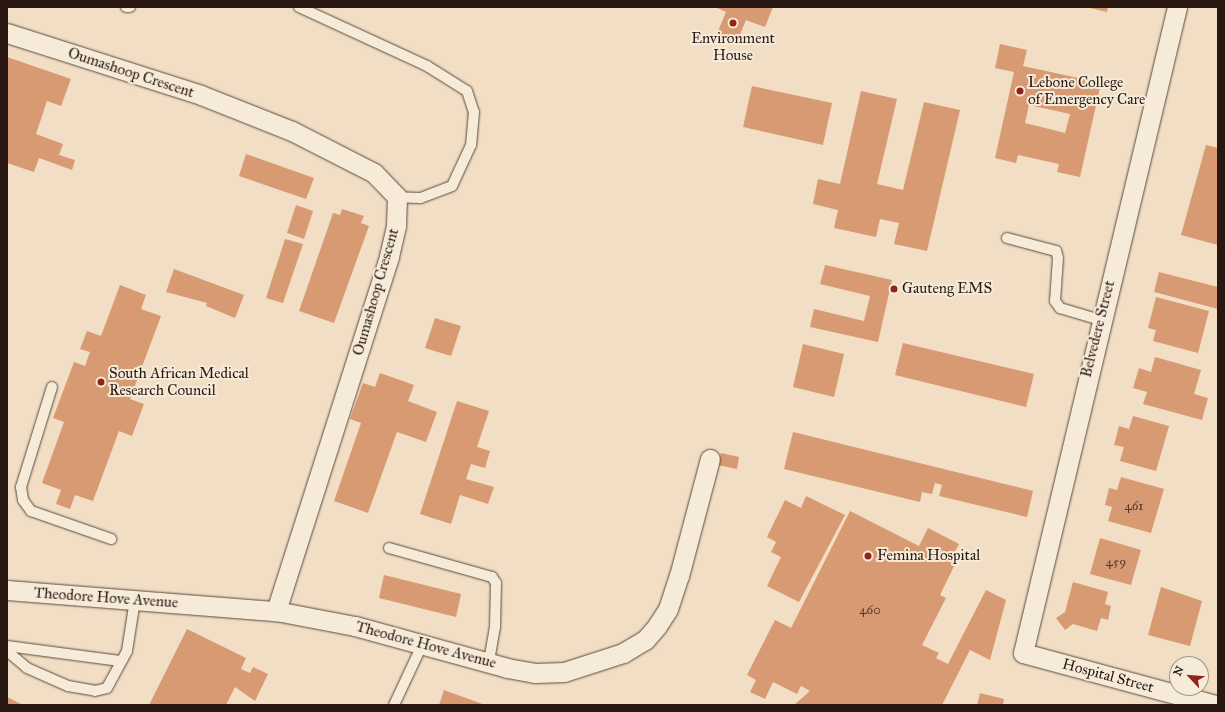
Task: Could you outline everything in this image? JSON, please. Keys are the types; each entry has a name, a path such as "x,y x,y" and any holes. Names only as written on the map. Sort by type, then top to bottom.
{"street":[{"name":"Belvedere Street","path":"1023,653 1100,320 1177,7"},
{"name":"Oumashoop Crescent","path":"7,33 201,95 279,125 374,173 397,197 396,226 389,257 276,611"},
{"name":"Theodore Hove Avenue","path":"7,590 276,611 423,643 489,662 535,673 564,672 596,664 645,640 668,609 710,459"},
{"name":"Hospital Street","path":"1023,653 1216,705"}],"lane":[{"path":"298,7 427,66 468,91 474,112 471,146 452,186 420,198 397,197"},
{"path":"1007,238 1056,252 1058,258 1055,301 1060,308 1100,320"},
{"path":"52,387 21,487 23,500 31,511 111,539"},
{"path":"389,548 492,577 496,583 495,627 489,662"},
{"path":"7,651 42,675 68,686 95,691 107,688 130,638 135,600"},
{"path":"394,705 423,643"},
{"path":"7,646 120,661"}],"building":[{"name":"Environment House","path":"715,7 773,7 765,27 746,20 736,44 716,36 726,12"},
{"path":"1086,7 1108,7 1107,12"},
{"path":"1000,44 1027,50 1023,66 1101,83 1080,177 1057,172 1059,164 1018,155 1016,163 995,158 1014,72 995,68","holes":["1029,105 1070,114 1065,133 1025,123"]},
{"path":"7,57 71,79 61,106 47,101 36,134 63,144 59,155 75,160 72,170 39,158 34,172 7,163"},
{"path":"752,86 832,103 823,145 743,127"},
{"path":"861,91 897,99 877,184 903,190 924,102 960,110 927,251 894,244 899,223 880,219 876,237 834,228 838,210 813,204 818,179 840,184"},
{"path":"1206,145 1218,148 1218,245 1181,235"},
{"path":"246,154 314,178 306,199 239,176"},
{"path":"296,205 313,211 304,239 287,233"},
{"path":"342,209 364,216 361,223 369,226 334,323 299,311 333,213 340,215"},
{"path":"285,239 303,244 283,303 266,298"},
{"path":"825,265 892,280 878,342 810,327 814,309 864,321 870,296 820,284"},
{"path":"174,269 244,295 235,318 206,306 207,303 166,292"},
{"path":"1159,272 1218,287 1218,309 1154,292"},
{"name":"South African Medical Research Council","path":"120,285 146,295 141,309 161,316 130,399 144,404 132,436 119,431 93,501 75,495 70,509 56,504 61,490 42,483 64,422 53,418 74,362 85,366 90,352 80,349 87,331 101,336"},
{"path":"1156,297 1209,311 1198,353 1153,341 1156,330 1148,328"},
{"path":"435,318 461,326 451,356 425,348"},
{"path":"903,343 1034,374 1026,407 895,375"},
{"path":"803,344 844,354 834,397 793,387"},
{"path":"1155,357 1201,370 1194,394 1208,398 1202,420 1143,404 1147,392 1133,388 1139,368 1151,372"},
{"path":"380,373 414,385 408,401 437,412 426,442 397,432 368,513 334,501 361,423 350,419 363,383 375,387"},
{"path":"457,401 489,411 477,447 490,451 485,468 471,464 466,479 494,487 488,504 460,495 451,524 420,514"},
{"path":"1133,416 1169,426 1156,471 1120,461 1124,447 1114,445 1119,426 1129,429"},
{"path":"793,432 1033,491 1027,517 939,496 942,485 935,483 932,494 922,492 920,502 784,469"},
{"path":"721,453 739,457 737,469 718,465"},
{"path":"1121,477 1164,489 1151,533 1108,521 1112,507 1105,505 1109,488 1117,490"},
{"path":"806,496 845,515 799,602 767,586 781,557 771,552 776,542 767,537 785,500 801,508"},
{"name":"Femina Hospital","path":"850,511 919,546 928,528 959,544 953,555 958,558 940,595 946,598 922,645 939,653 936,658 948,664 986,590 1006,600 990,660 970,650 942,705 794,705 810,691 801,686 797,694 773,682 765,699 750,692 756,680 747,675 775,620 791,628"},
{"path":"1100,538 1141,550 1131,585 1090,574"},
{"path":"384,575 461,594 456,617 379,598"},
{"path":"1073,582 1108,592 1105,604 1111,606 1108,620 1101,618 1097,631 1073,624 1065,630 1056,618 1065,612"},
{"path":"1161,587 1202,601 1190,646 1148,635"},
{"path":"187,629 246,658 241,669 250,673 253,667 268,674 255,701 235,687 226,705 149,705"},
{"path":"444,690 485,705 439,705"},
{"path":"980,693 1004,699 1003,705 977,705"},
{"path":"7,697 23,705 7,705"}],"place":[{"name":"Environment House","path":"733,23"},
{"name":"Lebone College of Emergency Care","path":"1020,91"},
{"name":"Gauteng EMS","path":"894,289"},
{"name":"South African Medical Research Council","path":"101,382"},
{"name":"Femina Hospital","path":"868,556"}]}
